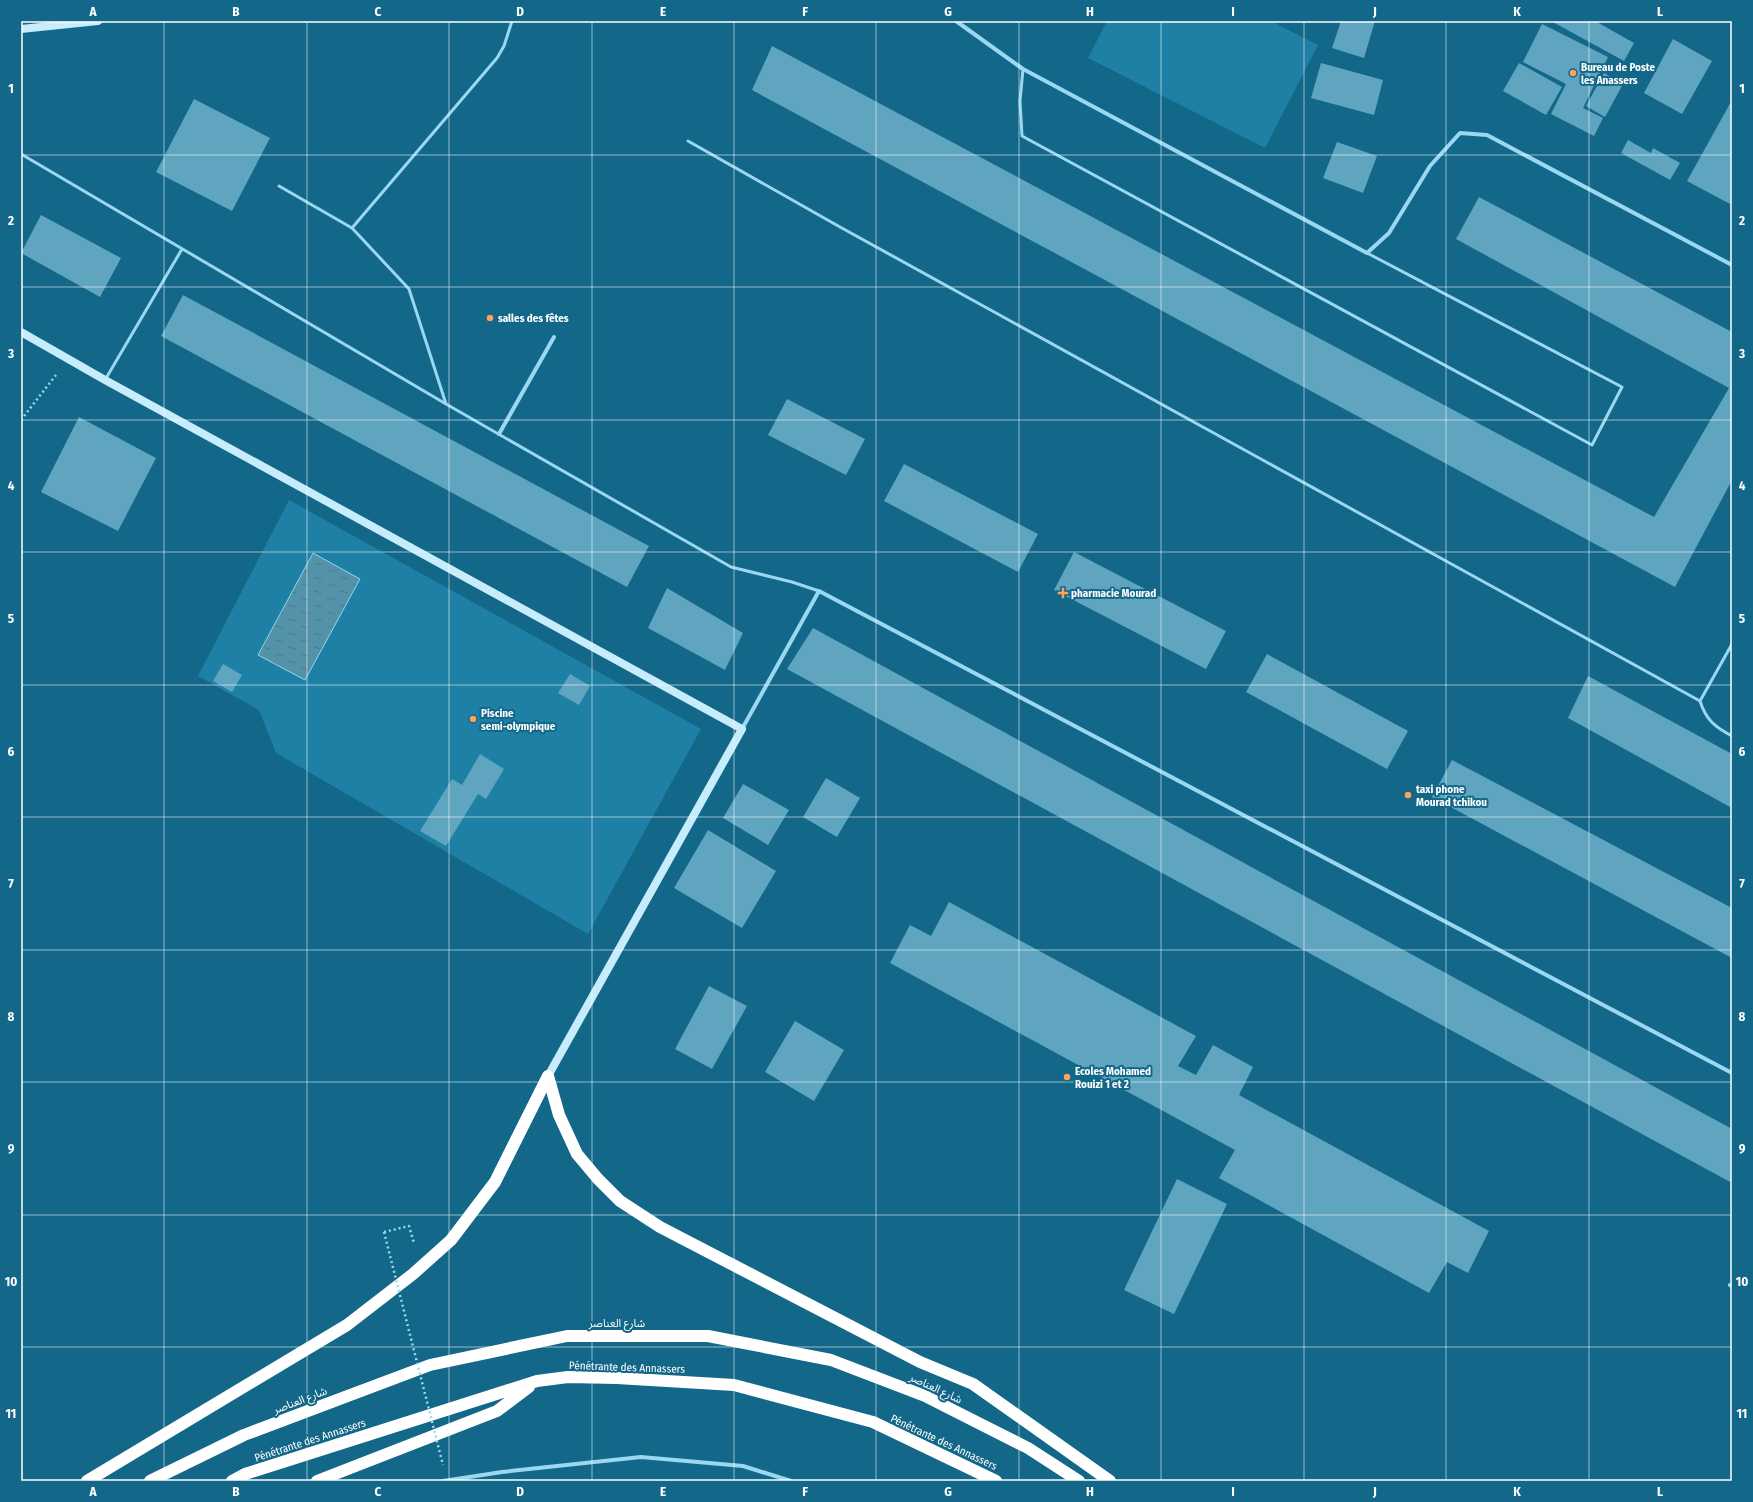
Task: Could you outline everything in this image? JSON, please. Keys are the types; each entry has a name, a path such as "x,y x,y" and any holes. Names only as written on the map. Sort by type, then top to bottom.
{"highway":[{"path":"87,1481 347,1325 421,1268 451,1240 495,1182 548,1076"},
{"path":"548,1076 559,1115 577,1154 598,1180 620,1201 660,1228 920,1362 973,1384 1110,1481"},
{"name":"شارع العناصر","path":"150,1481 244,1435 430,1365 567,1336 708,1336 831,1360 925,1396 1028,1448 1079,1481"},
{"name":"Pénétrante des Annassers","path":"232,1481 245,1474 537,1381 568,1377 734,1384 873,1422 996,1481"},
{"path":"318,1481 497,1411 537,1381"}],"street":[{"path":"21,29 98,21"},
{"path":"956,21 1023,69 1367,252 1389,233 1430,166 1460,133 1487,135 1732,264"},
{"path":"21,332 105,380 742,729"},
{"path":"499,434 554,337"},
{"path":"548,1076 819,591 1732,1074"},
{"path":"443,1481 502,1472 641,1457 743,1466 791,1481"}],"lane":[{"path":"352,228 497,58 504,46 512,21"},
{"path":"1023,69 1020,101 1022,136 1592,446 1622,387 1367,252"},
{"path":"688,141 847,231 1700,701 1704,715 1721,730 1732,736"},
{"path":"21,154 446,404 731,567 792,582 819,591"},
{"path":"279,186 352,228 410,289 446,404"},
{"path":"105,380 182,249"},
{"path":"1700,701 1732,644"}],"path":[{"path":"21,420 68,359"},
{"path":"414,1244 409,1226 384,1232 443,1465"}],"shaded area":[{"path":"1107,21 1271,21 1318,45 1265,148 1088,58"},
{"name":"Piscine semi-olympique","path":"289,500 701,729 588,934 276,753 259,710 198,676"}],"water":[{"path":"313,553 360,579 305,680 258,655"}],"building":[{"path":"1341,21 1375,21 1364,58 1332,48"},
{"path":"1551,21 1595,21 1634,43 1624,61"},
{"name":"Bureau de Poste les Anassers","path":"1542,24 1608,57 1583,108 1603,118 1594,136 1551,114 1566,84 1523,62"},
{"path":"1673,39 1712,61 1682,114 1644,93"},
{"path":"772,46 1654,517 1729,388 1456,239 1479,197 1732,332 1732,480 1675,587 752,90"},
{"path":"1321,63 1383,80 1374,115 1311,98"},
{"path":"1519,63 1562,87 1546,115 1503,91"},
{"path":"1604,73 1623,84 1605,117 1586,106"},
{"path":"194,99 270,138 232,211 156,172"},
{"path":"1732,100 1732,205 1687,181"},
{"path":"1628,140 1651,153 1653,148 1680,163 1670,180 1621,153"},
{"path":"1337,142 1377,156 1363,193 1323,178"},
{"path":"41,215 121,258 100,297 21,253"},
{"path":"183,295 649,546 627,587 161,336"},
{"path":"787,399 865,439 846,475 768,435"},
{"path":"79,417 156,458 118,531 41,492"},
{"path":"904,464 1038,534 1018,572 884,501"},
{"path":"1074,552 1226,631 1206,669 1054,590"},
{"path":"667,588 743,633 725,670 648,628"},
{"path":"813,628 1732,1129 1732,1183 787,669"},
{"path":"1267,654 1408,731 1387,769 1246,692"},
{"path":"223,664 242,675 232,692 213,681"},
{"path":"570,674 590,686 579,705 558,693"},
{"path":"1588,676 1732,754 1732,808 1568,718"},
{"path":"480,754 504,769 486,799 478,794 446,846 420,831 452,779 462,785"},
{"path":"1452,760 1732,908 1732,958 1432,797"},
{"path":"826,778 860,798 837,837 803,817"},
{"path":"743,784 789,810 768,845 723,818"},
{"path":"708,830 776,871 742,928 674,888"},
{"path":"949,902 1196,1036 1178,1066 1196,1075 1213,1045 1253,1067 1239,1095 1489,1231 1468,1273 1447,1262 1429,1293 1219,1178 1235,1150 890,963 910,925 931,936"},
{"path":"709,986 747,1006 712,1069 675,1049"},
{"path":"795,1021 844,1050 814,1101 765,1072"},
{"path":"1177,1179 1227,1204 1174,1314 1124,1290"}],"place":[{"name":"Bureau de Poste les Anassers","path":"1573,73"},
{"name":"salles des fêtes","path":"490,318"},
{"name":"pharmacie Mourad","path":"1063,593"},
{"name":"Piscine semi-olympique","path":"473,719"},
{"name":"taxi phone Mourad tchikou","path":"1408,795"},
{"name":"Ecoles Mohamed Rouizi 1 et 2","path":"1067,1077"}]}
